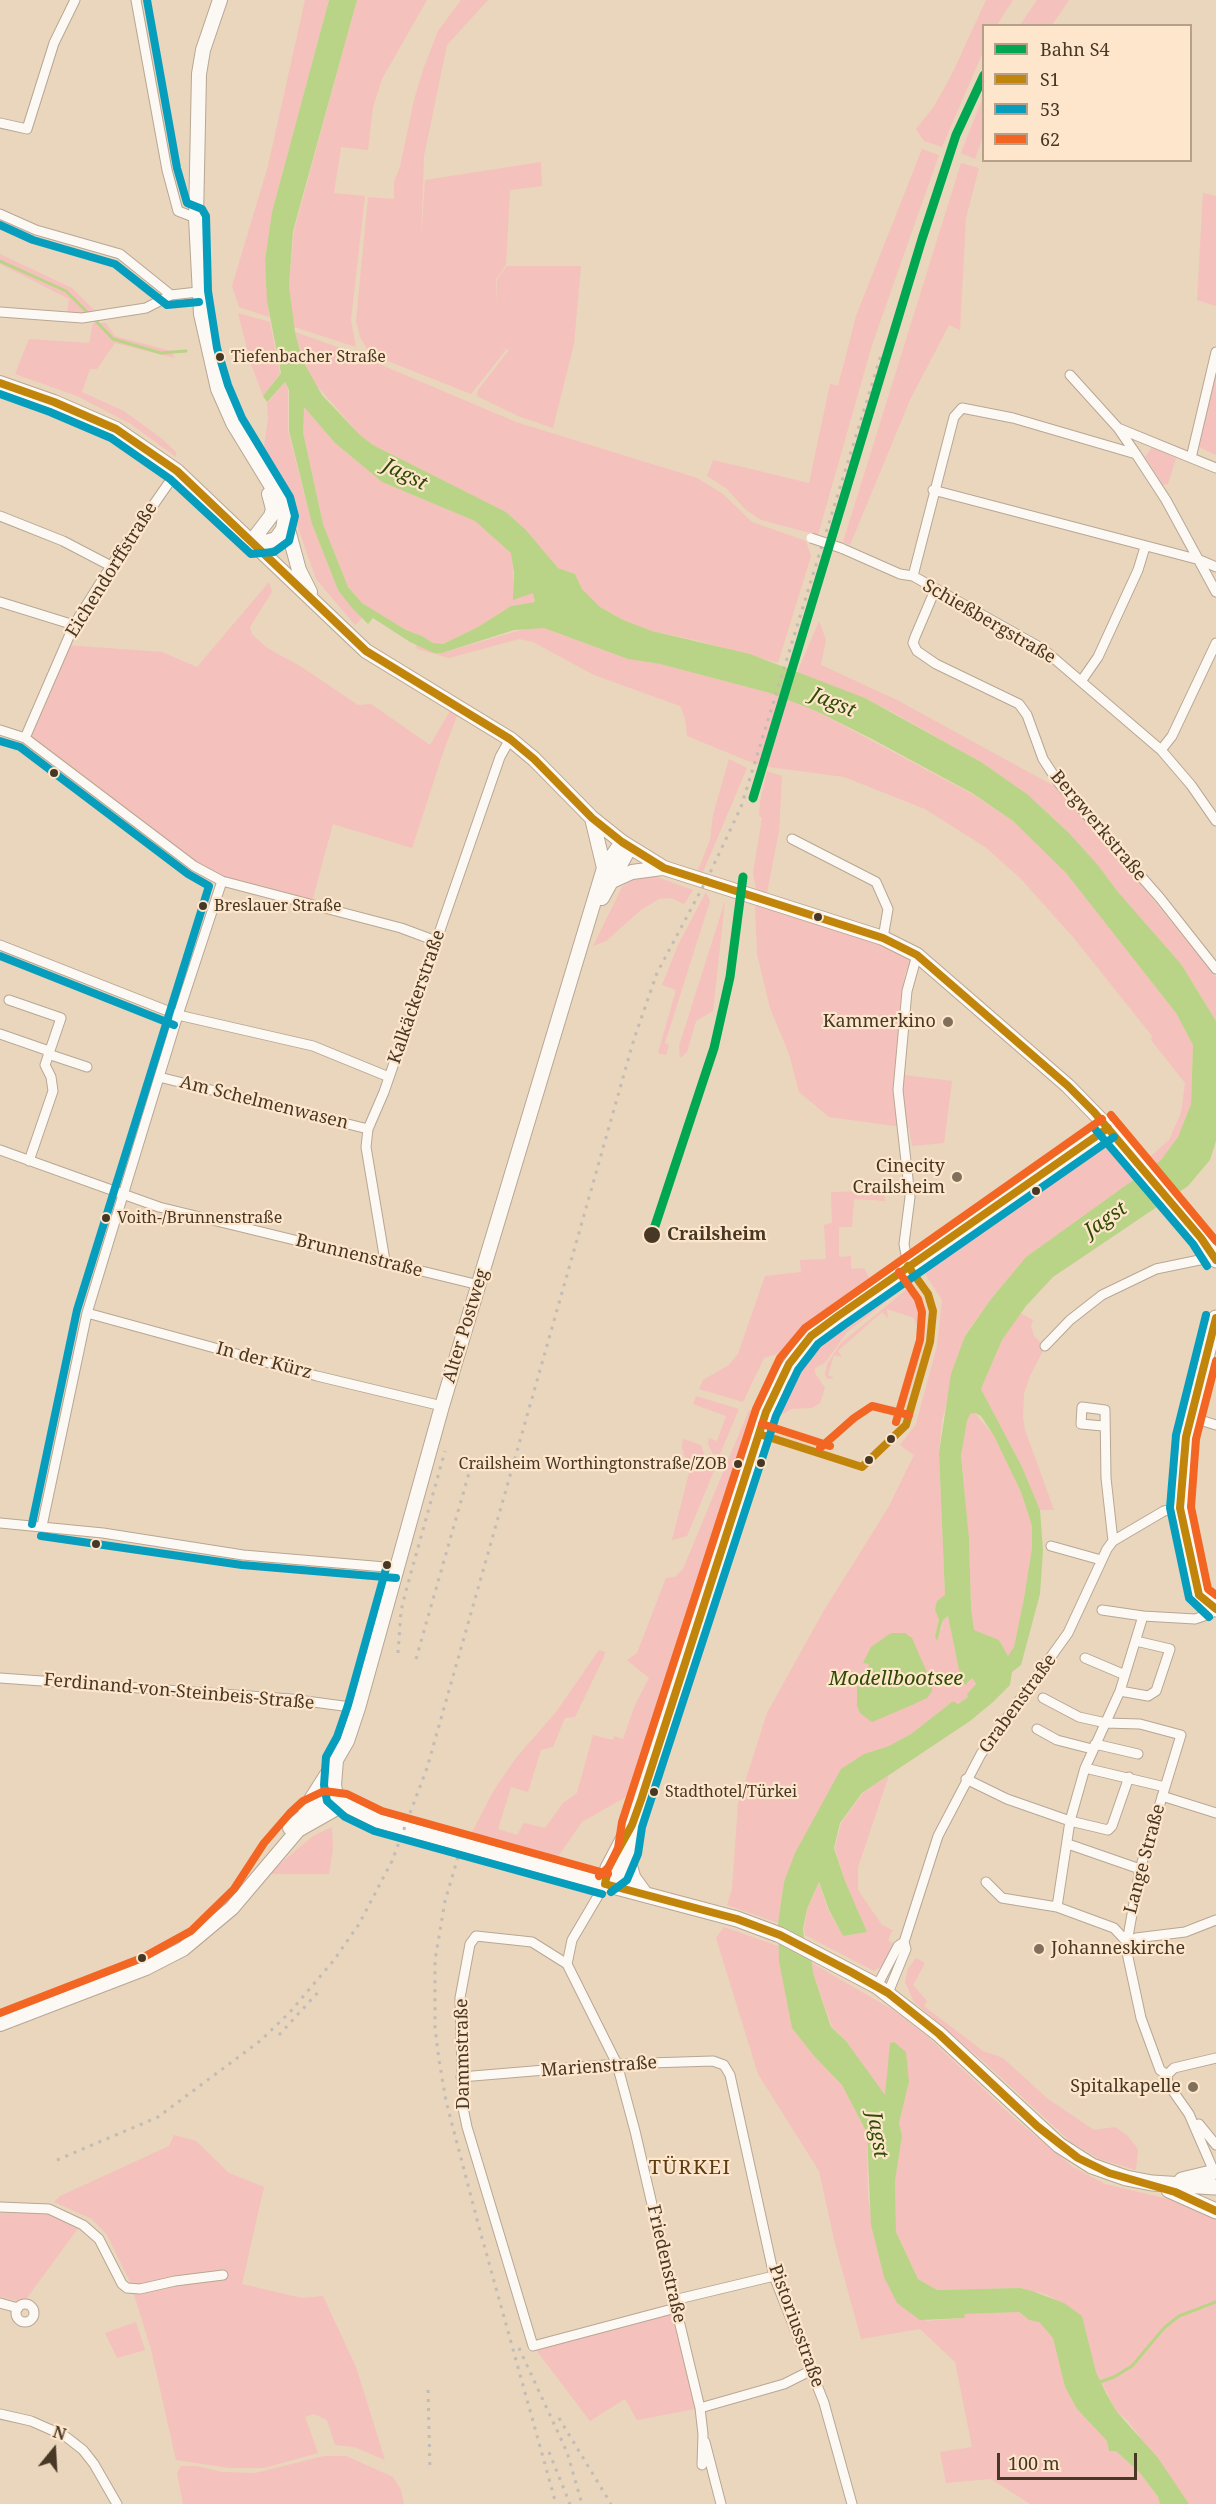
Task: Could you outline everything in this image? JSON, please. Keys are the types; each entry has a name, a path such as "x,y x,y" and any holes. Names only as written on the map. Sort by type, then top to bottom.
{"main road":[{"path":"220,0 203,50 199,74 196,218 198,292 207,350 218,389 233,423 273,486 285,515 299,570 317,605"},
{"path":"0,383 54,402 116,429 177,471 366,651 510,739 534,759 592,818 626,844 664,868 883,938 917,955 1068,1086 1135,1159 1201,1238 1215,1259"},
{"path":"254,543 268,524 273,509 261,469"},
{"path":"254,543 272,542 279,536 285,515"},
{"name":"Alter Postweg","path":"344,1804 336,1795 334,1785 336,1761 347,1742 358,1708 442,1406 593,913 604,867 592,818"},
{"name":"Alter Postweg","path":"604,867 626,844"},
{"name":"Alter Postweg","path":"593,913 610,882 626,844"},
{"path":"610,882 646,868 664,868"},
{"path":"605,1884 618,1874 628,1851 632,1825 766,1412 781,1378 811,1336 1078,1148 1084,1148 1106,1125"},
{"path":"1214,1608 1199,1595 1180,1508 1181,1473 1190,1417 1216,1318"},
{"name":"Alter Postweg","path":"344,1804 347,1742"},
{"path":"298,1820 336,1761"},
{"path":"243,1896 273,1849 298,1820 309,1810 326,1802 344,1804 378,1821 738,1919 780,1935 883,1990 965,2057 1059,2145 1100,2169 1152,2184 1216,2211"},
{"path":"0,2024 146,1968 183,1949 216,1924 243,1896 298,1830 344,1804"},
{"path":"605,1884 608,1868 632,1825"},
{"path":"628,1851 633,1878 644,1893"},
{"path":"1152,2184 1214,2176"}],"street":[{"path":"0,123 27,129 54,43 75,0"},
{"path":"136,0 164,159 175,201 178,211 196,218"},
{"path":"0,214 36,230 120,254 171,295"},
{"path":"0,312 82,318 146,308 171,295 198,292"},
{"path":"1191,458 1216,352"},
{"path":"1070,375 1118,428 1136,454 1200,560 1216,592"},
{"path":"913,576 933,490 954,417 962,408 1013,418 1136,454"},
{"path":"1118,428 1216,468"},
{"name":"Eichendorffstraße","path":"24,738 74,625 111,566 177,471"},
{"path":"933,490 1200,560 1216,567"},
{"path":"0,516 63,541 111,566"},
{"name":"Schießbergstraße","path":"811,538 841,548 900,574 913,576 1029,640 1082,680 1161,750 1191,784 1216,821"},
{"path":"1082,680 1098,657 1138,570 1145,547"},
{"name":"Bergwerkstraße","path":"935,590 915,637 914,643 917,651 936,664 1019,704 1027,715 1043,759 1058,782 1160,898 1216,969"},
{"path":"0,602 74,625"},
{"path":"1161,750 1172,736 1216,643"},
{"path":"0,729 24,738 194,866 222,881 401,928 436,941"},
{"name":"Kalkäckerstraße","path":"385,1261 366,1147 368,1129 389,1077 500,756 510,739"},
{"path":"792,838 876,882 888,909 883,938"},
{"path":"42,1526 87,1313 178,1015 222,881"},
{"path":"0,945 178,1015 313,1046 389,1077"},
{"path":"908,1266 904,1244 910,1197 898,1090 908,991 917,955"},
{"path":"9,1000 61,1018 45,1065 51,1077 53,1091 29,1161"},
{"path":"0,1034 87,1067"},
{"name":"Am Schelmenwasen","path":"159,1077 368,1129"},
{"name":"Brunnenstraße","path":"0,1150 159,1207 479,1284"},
{"path":"1045,1346 1081,1310 1102,1295 1139,1275 1175,1264 1215,1259"},
{"name":"In der Kürz","path":"87,1313 317,1376 442,1406"},
{"path":"1190,1417 1216,1425"},
{"path":"1103,1426 1113,1541"},
{"name":"Grabenstraße","path":"883,1990 906,1949 904,1942 938,1836 981,1754 1068,1633 1101,1560 1113,1541 1164,1511 1180,1508"},
{"path":"0,1523 42,1526 243,1555 397,1568"},
{"path":"1051,1546 1101,1560"},
{"path":"1102,1610 1143,1616 1195,1619 1210,1614 1214,1608"},
{"path":"1057,1907 1070,1821 1085,1768 1120,1691 1143,1616"},
{"path":"1120,1691 1148,1696 1156,1691 1170,1649 1136,1641"},
{"path":"1085,1658 1125,1675"},
{"name":"Ferdinand-von-Steinbeis-Straße","path":"0,1678 291,1699 358,1708"},
{"path":"1043,1698 1079,1717 1106,1723"},
{"name":"Lange Straße","path":"1106,1723 1140,1724 1181,1736 1132,1899 1126,1948 1142,2018 1160,2070 1167,2075 1168,2084 1189,2114 1216,2145"},
{"path":"1037,1729 1058,1740 1138,1754"},
{"path":"1085,1768 1129,1777 1216,1813"},
{"path":"966,1779 1007,1798 1070,1821 1104,1830 1111,1829 1129,1777"},
{"path":"1068,1844 1140,1869"},
{"path":"987,1882 1002,1898 1057,1907 1114,1928 1127,1942 1136,1938 1185,1932 1216,1920"},
{"path":"567,1964 572,1940 605,1884"},
{"name":"Dammstraße","path":"567,1964 532,1942 481,1935 472,1940 460,1998 461,2077 466,2127 533,2346 676,2304"},
{"name":"Friedenstraße","path":"567,1964 617,2064 700,2408 703,2434 702,2465"},
{"path":"1167,2075 1174,2068 1216,2058"},
{"name":"Marienstraße","path":"461,2077 617,2064 713,2061 724,2065 730,2075"},
{"name":"Pistoriusstraße","path":"730,2075 774,2276 824,2403 852,2504"},
{"name":"Lange Straße","path":"1189,2114 1214,2176"},
{"path":"0,2207 49,2209 83,2225 99,2239 122,2284 127,2288 140,2289 175,2281 223,2275"},
{"path":"676,2304 774,2276"},
{"path":"0,2303 18,2308"},
{"path":"700,2408 784,2384 812,2370"},
{"path":"0,2414 31,2421 65,2436 94,2463 117,2504"},
{"name":"Friedenstraße","path":"703,2434 722,2504"}],"shaded area":[{"path":"305,0 329,0 272,212 265,260 269,317 239,307 232,286 268,166"},
{"path":"357,0 427,0 382,79 373,107 368,150 341,147 334,193 365,196 351,320 356,347 294,327 289,286 294,231"},
{"path":"461,0 488,0 447,45 424,156 421,238 425,180 541,162 542,186 510,190 506,265 496,279 496,307 497,279 507,266 581,266 574,344 553,428 518,416 477,396 478,390 509,350 497,347 506,350 471,394 370,354 360,337 356,321 368,197 394,199 394,181 400,167 414,100 424,67 438,31"},
{"path":"986,0 1013,0 998,24 982,24 982,54 942,147 924,141 916,129 933,108 952,74"},
{"path":"1037,0 1069,0 1053,24 1021,24"},
{"path":"982,100 982,140 975,159 961,153"},
{"path":"922,149 939,155 872,345 818,535 761,520 746,510 727,489 707,476 713,460 809,483 830,384 838,386 856,316"},
{"path":"961,163 979,168 966,218 960,330 949,325 910,400 850,545 843,542"},
{"path":"1203,193 1216,196 1216,306 1197,300"},
{"path":"0,254 72,288 96,312 67,314 69,299 0,264"},
{"path":"238,313 270,322 280,373 263,396 251,364"},
{"path":"93,323 106,323 115,336 171,351 175,358 115,343 97,369 90,369 82,392 124,411 161,438 176,452 176,457 131,424 77,396 15,374 29,339 89,343"},
{"path":"295,332 346,350 516,422 697,478 723,494 752,522 806,541 811,556 778,663 699,641 652,631 623,620 600,607 582,589 575,574 558,568 526,530 506,512 373,445 360,435 310,378"},
{"path":"1216,366 1216,455 1197,446"},
{"path":"285,382 288,390 288,431 312,524 338,590 362,618 355,625 316,579 284,488 263,453 268,419 267,403"},
{"path":"303,406 335,443 382,482 475,521 512,553 514,599 533,592 535,602 511,606 478,627 443,644 433,643 406,630 362,603 348,587 323,524 303,432"},
{"path":"1152,447 1176,458 1168,484 1163,485 1145,457"},
{"path":"269,582 272,592 250,627 252,634 267,648 300,666 358,705 371,704 430,745 450,711 457,716 412,848 333,824 311,905 222,881 25,738 65,645 162,652 197,667"},
{"path":"819,621 826,640 821,665 897,700 1054,786 1125,865 1216,977 1216,1021 1181,964 1069,833 1027,794 981,762 894,713 865,698 797,673"},
{"path":"528,628 544,628 628,659 660,664 770,693 816,711 972,794 1013,821 1066,873 1176,1013 1193,1045 1191,1104 1178,1137 1161,1160 1153,1166 1144,1155 1146,1151 1151,1156 1169,1140 1181,1113 1185,1083 1151,1040 1152,1036 1073,937 1020,878 985,847 925,809 844,777 769,767 748,761 687,736 685,718 680,706 594,675 533,642 519,639 449,658 417,649 416,645 442,653"},
{"path":"729,759 747,768 703,872 698,870 710,840 713,815"},
{"path":"767,771 782,776 779,831 767,893 756,889 753,873 762,818 759,816 760,802"},
{"path":"654,876 693,890 684,904 671,898 659,899 641,910 606,941 593,946 622,887 636,878"},
{"path":"706,892 710,901 665,1043 669,1045 666,1055 658,1053 676,990 662,985 678,945"},
{"path":"725,901 713,1011 696,1021 687,1052 680,1058 679,1046"},
{"path":"755,904 866,936 891,946 912,960 905,973 897,1074 952,1081 944,1143 912,1146 909,1128 829,1117 799,1092 789,1054 770,1008 757,954"},
{"path":"1106,1144 1140,1175 1026,1257 991,1299 965,1335 942,1420 939,1453 945,1595 935,1610 939,1620 938,1631 942,1629 943,1620 948,1616 961,1680 972,1678 976,1684 967,1694 969,1697 957,1704 953,1701 911,1734 889,1746 864,1754 784,1882 778,1923 727,1905 732,1889 738,1804 767,1713 823,1612 888,1508 914,1455 900,1445 916,1424 937,1346 942,1300 922,1269"},
{"path":"884,1191 885,1201 854,1199 852,1227 839,1227 839,1257 851,1256 851,1269 864,1268 870,1279 814,1319 787,1351 764,1358 743,1402 699,1389 703,1380 729,1365 738,1354 765,1276 801,1272 800,1260 826,1259 824,1225 832,1223 831,1192"},
{"path":"902,1282 908,1285 847,1332 825,1363 815,1368 815,1373 825,1388 820,1403 812,1408 791,1409 783,1414 775,1412 793,1371 818,1340"},
{"path":"907,1289 915,1293 922,1304 926,1317 925,1323 916,1325 914,1318 887,1309 888,1318 882,1312 838,1351 842,1357 834,1355 828,1375 834,1378 827,1379 825,1375 827,1364 841,1343"},
{"path":"1020,1313 1033,1320 1031,1326 1034,1336 1045,1347 1029,1378 1024,1394 1023,1417 1025,1430 1054,1510 1040,1510 1022,1467 981,1389 1002,1340"},
{"path":"696,1396 739,1409 720,1454 713,1454 708,1444 709,1438 717,1441 726,1416 693,1404"},
{"path":"749,1410 755,1412 667,1707 631,1794 582,1822 557,1858 470,1836 494,1790 516,1758 556,1712 599,1650 605,1652 604,1657 575,1717 565,1718 553,1747 541,1750 528,1792 511,1787 498,1829 517,1835 524,1823 545,1828 563,1803 577,1793 593,1735 613,1740 614,1736 623,1739 635,1705 649,1678 627,1660 637,1653 666,1578 675,1577 683,1569"},
{"path":"975,1413 994,1436 1021,1492 1032,1526 1032,1548 1024,1598 1014,1647 1008,1656 999,1640 974,1630 971,1608 969,1538 961,1456 967,1421 970,1414"},
{"path":"683,1439 701,1445 706,1460 714,1471 687,1536 672,1540 689,1473 682,1448"},
{"path":"889,1775 858,1867 858,1890 882,1925 896,1932 892,1931 888,1940 893,1943 882,1966 874,1971 805,1935 804,1929 807,1910 819,1883 828,1910 843,1936 867,1932 845,1881 835,1848 841,1823 863,1793"},
{"path":"332,1827 333,1848 329,1874 268,1874 313,1836"},
{"path":"724,1927 778,1946 792,2028 814,2056 842,2085 867,2133 868,2198 878,2249 926,2321 964,2318 964,2314 1019,2312 1029,2320 1039,2322 1053,2338 1065,2387 1077,2409 1107,2441 1109,2451 1116,2451 1140,2473 1160,2504 1030,2504 991,2479 946,2483 940,2452 972,2447 955,2362 920,2329 861,2339 835,2244 819,2171 758,2074 716,1938"},
{"path":"916,1958 925,1963 913,1985 927,2001 924,2006 983,2051 1003,2058 1048,2099 1094,2130 1115,2127 1127,2135 1138,2149 1136,2170 1099,2159 1071,2142 982,2060 914,2002 905,1982 908,1969"},
{"path":"812,1963 893,2010 927,2036 1014,2118 1073,2167 1105,2184 1176,2201 1216,2217 1216,2504 1189,2504 1128,2421 1117,2412 1096,2372 1082,2316 1048,2295 1020,2288 937,2290 918,2279 896,2232 895,2181 902,2136 899,2123 909,2082 885,2096 846,2041 832,2027 813,1973"},
{"path":"174,2135 196,2141 229,2173 264,2187 242,2284 302,2298 323,2296 356,2367 385,2460 354,2447 335,2445 327,2420 314,2414 305,2417 318,2453 264,2468 229,2468 176,2460 151,2349 130,2282 107,2235 92,2219 54,2202 60,2196 169,2146"},
{"path":"33,2210 56,2214 79,2227 24,2302 0,2297 0,2213"},
{"path":"676,2308 700,2408 637,2420 625,2399 590,2421 533,2346"},
{"path":"136,2322 145,2350 117,2358 105,2333"},
{"path":"324,2456 346,2456 393,2477 401,2490 404,2504 183,2504 177,2473 181,2466 196,2466 222,2472 255,2473"}],"water":[{"name":"Jagst","path":"329,0 357,0 293,231 289,286 295,332 303,361 322,395 360,435 373,445 506,512 526,530 558,568 575,574 582,589 600,607 623,620 652,631 750,654 865,698 981,762 1027,794 1069,833 1181,964 1216,1021 1216,1141 1210,1160 1188,1186 1053,1277 1026,1306 1002,1340 981,1389 1022,1467 1040,1510 1043,1550 1040,1594 1021,1665 1012,1672 1010,1685 993,1702 970,1721 862,1793 840,1823 834,1848 845,1881 867,1932 843,1936 829,1910 819,1882 807,1909 803,1929 806,1953 812,1963 813,1973 831,2027 846,2041 885,2095 890,2043 894,2042 906,2052 909,2082 899,2123 902,2136 895,2181 896,2232 918,2279 937,2290 1020,2288 1064,2303 1082,2316 1096,2372 1106,2393 1117,2412 1158,2458 1189,2504 1160,2504 1158,2497 1140,2473 1116,2451 1109,2451 1107,2441 1077,2409 1065,2387 1053,2338 1039,2322 1029,2320 1019,2312 964,2314 965,2318 920,2320 897,2303 884,2277 871,2225 867,2133 842,2085 814,2056 792,2028 779,1961 778,1923 784,1882 795,1853 841,1769 864,1754 889,1746 911,1734 953,1701 958,1704 968,1697 967,1694 976,1684 972,1678 965,1685 961,1680 948,1616 943,1620 937,1641 935,1636 939,1620 935,1610 937,1601 945,1595 939,1453 951,1374 965,1336 991,1299 1026,1257 1161,1160 1178,1137 1191,1104 1193,1045 1176,1013 1066,873 1013,821 972,793 872,739 816,711 770,693 660,664 628,659 544,628 514,630 442,653 434,653 410,642 373,618 368,624 338,590 312,524 289,431 289,390 285,382 267,402 263,396 281,373 267,301 265,260 272,212","holes":["304,407 335,443 382,482 475,521 511,553 514,573 513,600 533,593 535,602 511,606 478,627 443,644 433,643 406,630 362,603 348,587 323,524 303,432","975,1413 981,1416 994,1436 1021,1492 1032,1526 1032,1548 1024,1598 1014,1647 1008,1656 999,1640 974,1630 971,1608 969,1538 961,1456 967,1421 970,1414"]},
{"name":"Modellbootsee","path":"891,1633 905,1633 912,1638 932,1684 932,1691 927,1698 872,1722 860,1713 857,1706 857,1686 863,1687 869,1664 863,1663 871,1647"}],"waterway":[{"path":"0,261 66,291 90,315"},
{"path":"94,319 113,339 161,353 186,351"},
{"path":"1097,2383 1114,2377 1132,2366 1164,2328 1179,2316 1216,2302"}],"railway":[{"path":"57,2160 158,2117 260,2041 290,2012 334,1960 359,1924 392,1861 427,1768 634,1039 657,973 709,875 741,807 881,355"},
{"path":"398,1653 401,1611 445,1451"},
{"path":"416,1659 469,1473"},
{"path":"458,1857 445,1901 435,1960 435,2028 439,2060 446,2101 479,2227 556,2504"},
{"path":"279,2035 321,1989"},
{"path":"519,2348 567,2452 582,2504"},
{"path":"428,2390 430,2470"},
{"path":"559,2418 611,2504"},
{"path":"549,2452 570,2504"}],"rail line":[{"name":"S4","path":"753,798 922,239 956,135 982,79"},
{"name":"S4","path":"652,1235 714,1048 730,977 743,877"}],"transit line":[{"name":"53","path":"0,394 111,438 170,479 251,554 274,552 289,541 295,516 290,497 242,418 228,385 217,348 208,291 206,216 202,209 187,203 177,168 147,0"},
{"name":"53","path":"0,225 33,240 115,264 167,305 199,302"},
{"name":"S1","path":"0,383 54,402 116,429 177,471 366,651 510,739 534,759 592,818 622,842 664,868 883,938 917,955 1068,1086 1094,1112 1201,1238 1216,1260"},
{"name":"53","path":"0,741 20,747 188,874 209,886 77,1310 32,1524"},
{"name":"53","path":"0,956 174,1025"},
{"name":"62","path":"1111,1115 1216,1241"},
{"name":"62","path":"599,1876 609,1867 618,1848 622,1822 756,1409 780,1358 805,1328 1102,1119"},
{"name":"S1","path":"1108,1128 838,1316 811,1336 789,1364 766,1412 641,1800 632,1825 608,1868 605,1884 737,1919 780,1935 851,1972 888,1993 939,2034 1037,2126 1078,2158 1109,2173 1175,2192 1216,2211"},
{"name":"53","path":"1095,1129 1193,1244 1207,1266"},
{"name":"53","path":"611,1892 627,1880 638,1854 642,1827 776,1416 798,1370 818,1344 1114,1137"},
{"name":"S1","path":"759,1434 862,1467 906,1425 930,1342 933,1311 928,1294 908,1266"},
{"name":"62","path":"896,1422 920,1340 922,1312 918,1299 899,1272"},
{"name":"53","path":"1206,1315 1176,1435 1170,1508 1189,1598 1209,1617"},
{"name":"S1","path":"1216,1318 1186,1437 1180,1508 1199,1595 1216,1609"},
{"name":"62","path":"1216,1361 1196,1439 1191,1507 1208,1589 1216,1595"},
{"name":"62","path":"820,1448 854,1418 872,1406 909,1415"},
{"name":"62","path":"762,1424 830,1446"},
{"name":"53","path":"41,1536 242,1565 396,1578"},
{"name":"53","path":"387,1565 348,1705 337,1737 326,1757 324,1785 327,1801 345,1817 374,1831 602,1894"},
{"name":"62","path":"0,2013 142,1958 191,1931 234,1889 264,1843 290,1813 303,1801 324,1791 347,1794 382,1811 608,1874"}],"place":[{"name":"Tiefenbacher Straße","path":"220,357"},
{"name":"Breslauer Straße","path":"203,906"},
{"name":"Kammerkino","path":"948,1022"},
{"name":"Cinecity Crailsheim","path":"957,1177"},
{"name":"Voith-/Brunnenstraße","path":"106,1218"},
{"name":"Crailsheim","path":"652,1235"},
{"name":"Crailsheim Worthingtonstraße/ZOB","path":"738,1464"},
{"name":"Stadthotel/Türkei","path":"654,1792"},
{"name":"Johanneskirche","path":"1039,1949"},
{"name":"Spitalkapelle","path":"1193,2087"}],"district":[{"name":"TÜRKEI","path":"690,2168"}]}
